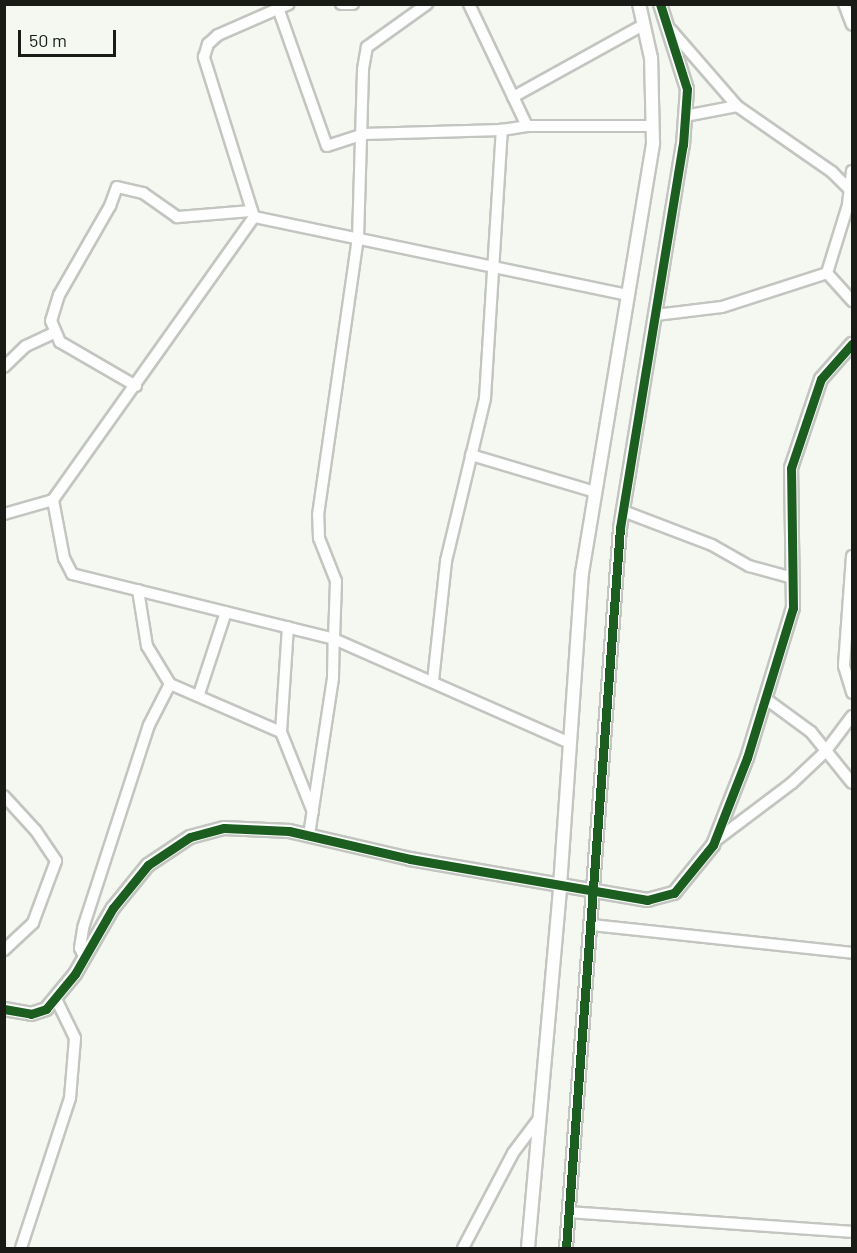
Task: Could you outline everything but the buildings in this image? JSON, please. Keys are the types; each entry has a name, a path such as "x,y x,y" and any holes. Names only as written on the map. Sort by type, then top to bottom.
{"street":[{"path":"253,214 204,57 208,44 218,35 289,4"},
{"path":"341,4 353,4"},
{"path":"309,835 333,678 336,580 319,538 318,515 358,239 367,46 427,4"},
{"path":"469,4 527,126"},
{"path":"528,1248 560,886 582,573 652,126 651,58 639,4"},
{"path":"566,1248 623,511 656,315 685,116 687,89 671,30 660,4"},
{"path":"844,4 852,25"},
{"path":"278,8 327,146 363,134 502,130 527,126 652,126"},
{"path":"513,97 643,24"},
{"path":"671,30 737,106 832,172 851,192"},
{"path":"685,116 737,106"},
{"path":"433,681 446,561 485,398 502,130"},
{"path":"827,273 851,192 852,171"},
{"path":"136,386 67,346 54,333 51,321 59,295 110,206 117,187 143,193 177,217 253,214 358,239 627,295"},
{"path":"4,514 53,500 136,386 253,214"},
{"path":"656,315 722,307 827,273"},
{"path":"827,273 852,301"},
{"path":"4,367 26,346 54,333"},
{"path":"715,842 766,699 793,608 791,468 821,379 852,344"},
{"path":"471,455 595,492"},
{"path":"53,500 63,558 72,574 334,639 570,743"},
{"path":"623,511 712,545 749,566 793,578"},
{"path":"852,556 844,666 852,693"},
{"path":"138,590 147,646 170,684 199,694 281,732"},
{"path":"199,694 226,612"},
{"path":"288,627 281,732 313,812"},
{"path":"85,958 80,948 83,928 149,725 170,684"},
{"path":"766,699 811,732 852,783"},
{"path":"4,1009 39,1013 56,999 85,958 113,908 141,873 190,837 224,828 309,835 410,859 560,886 594,888 647,900 674,893 715,842 825,752 852,716"},
{"path":"4,796 36,831 56,861 33,923 4,950"},
{"path":"591,925 852,953"},
{"path":"21,1248 70,1098 75,1038 56,999"},
{"path":"463,1248 513,1153 538,1120"},
{"path":"569,1212 852,1232"}],"cycle path":[{"path":"566,1248 620,528 683,145 687,89 660,4"},
{"path":"4,1009 31,1014 46,1009 75,974 113,908 148,865 190,837 224,828 289,831 410,859 647,900 674,893 713,845 747,758 793,608 791,468 821,379 852,344"}]}
